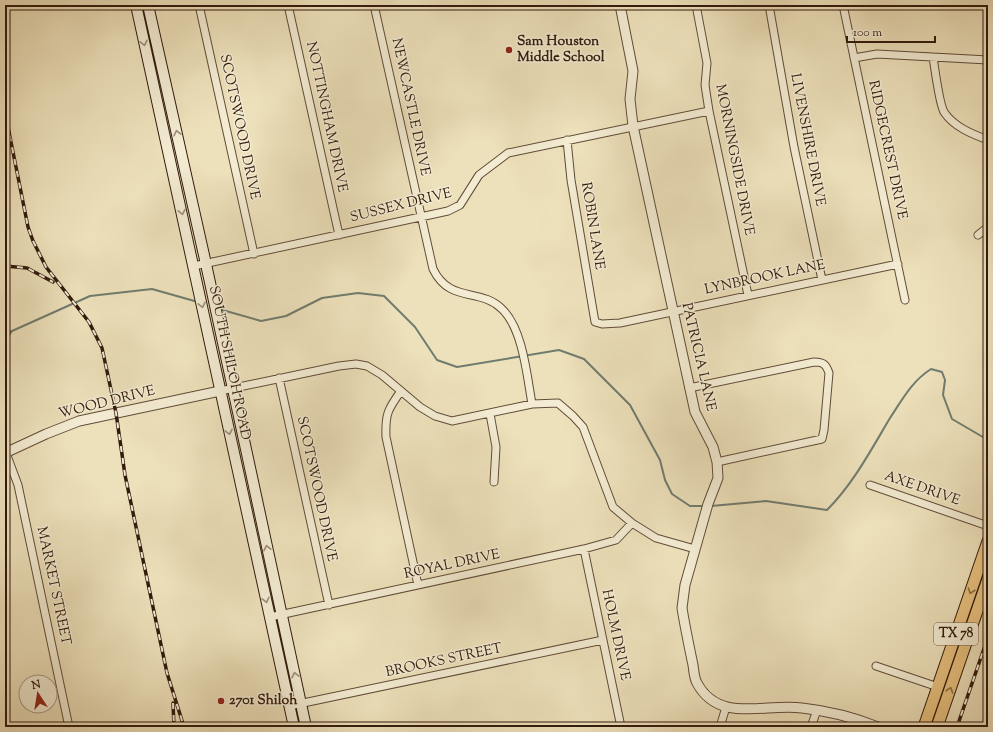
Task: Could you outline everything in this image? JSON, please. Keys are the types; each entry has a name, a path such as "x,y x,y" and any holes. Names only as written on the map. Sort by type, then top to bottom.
{"main road":[{"name":"SOUTH SHILOH ROAD","path":"136,5 294,727"},
{"name":"SOUTH SHILOH ROAD","path":"148,5 206,264 306,727"},
{"name":"TX 78","path":"924,727 988,542"},
{"name":"TX 78","path":"937,727 988,580"}],"street":[{"name":"SCOTSWOOD DRIVE","path":"199,5 254,254"},
{"name":"NOTTINGHAM DRIVE","path":"288,5 339,235"},
{"name":"NEWCASTLE DRIVE","path":"374,5 420,217 433,269 437,277 445,286 457,292 479,297 502,308 513,322 522,354 532,404"},
{"name":"PATRICIA LANE","path":"620,5 633,71 630,98 633,126 689,388 695,412 713,447 717,462 718,478 707,507 696,549 684,585 682,608 696,682 705,695 713,702 726,707 743,709 800,707 850,717 878,727"},
{"name":"MORNINGSIDE DRIVE","path":"696,5 707,63 705,84 709,111 748,295"},
{"name":"LIVENSHIRE DRIVE","path":"769,5 794,147 822,280"},
{"name":"RIDGECREST DRIVE","path":"843,5 906,300"},
{"path":"854,58 877,54 988,60"},
{"path":"933,57 944,111 955,123 972,134 988,140"},
{"name":"SUSSEX DRIVE","path":"194,266 448,211 460,205 479,175 508,153 709,111"},
{"name":"ROBIN LANE","path":"567,140 571,180 593,317"},
{"path":"978,235 988,227"},
{"name":"LYNBROOK LANE","path":"593,317 595,322 607,324 898,264"},
{"path":"689,388 814,362 821,362 827,366 829,373 822,439 717,462"},
{"path":"220,391 279,378 356,364 367,366 420,407 435,416 452,421 532,404 558,403 583,427 613,507 632,523 656,538 696,549"},
{"name":"SCOTSWOOD DRIVE","path":"279,378 329,605"},
{"name":"WOOD DRIVE","path":"5,453 78,421 220,391"},
{"path":"401,391 389,408 386,425 386,437 418,585"},
{"path":"490,414 496,447 494,482"},
{"name":"MARKET STREET","path":"5,453 18,485 69,727"},
{"name":"AXE DRIVE","path":"870,485 988,526"},
{"name":"ROYAL DRIVE","path":"270,617 584,549 616,540 632,523"},
{"name":"HOLM DRIVE","path":"584,549 620,727"},
{"name":"BROOKS STREET","path":"289,706 603,640"},
{"path":"876,666 938,687"},
{"path":"720,727 726,707"},
{"path":"811,727 817,710"}],"waterway":[{"path":"5,331 12,331 90,296 152,289 198,302"},
{"path":"219,309 261,321 286,316 322,298 358,293 384,296 415,327 437,360 457,367 559,350 584,359 630,405 660,460 665,480 672,494 690,506 705,506"},
{"path":"5,341 12,331"},
{"path":"711,506 766,501 827,510 853,478 908,391 918,379 931,369 942,372 945,380 943,395 952,419 988,440"}],"railway":[{"path":"5,112 28,227 33,241 46,267 89,322 102,348 116,413 125,475 167,673 184,727"},
{"path":"5,266 27,268 53,282"},
{"path":"957,727 988,637"},
{"path":"173,703 174,727"}],"place":[{"name":"Sam Houston Middle School","path":"509,50"},
{"name":"2701 Shiloh","path":"221,701"}]}
